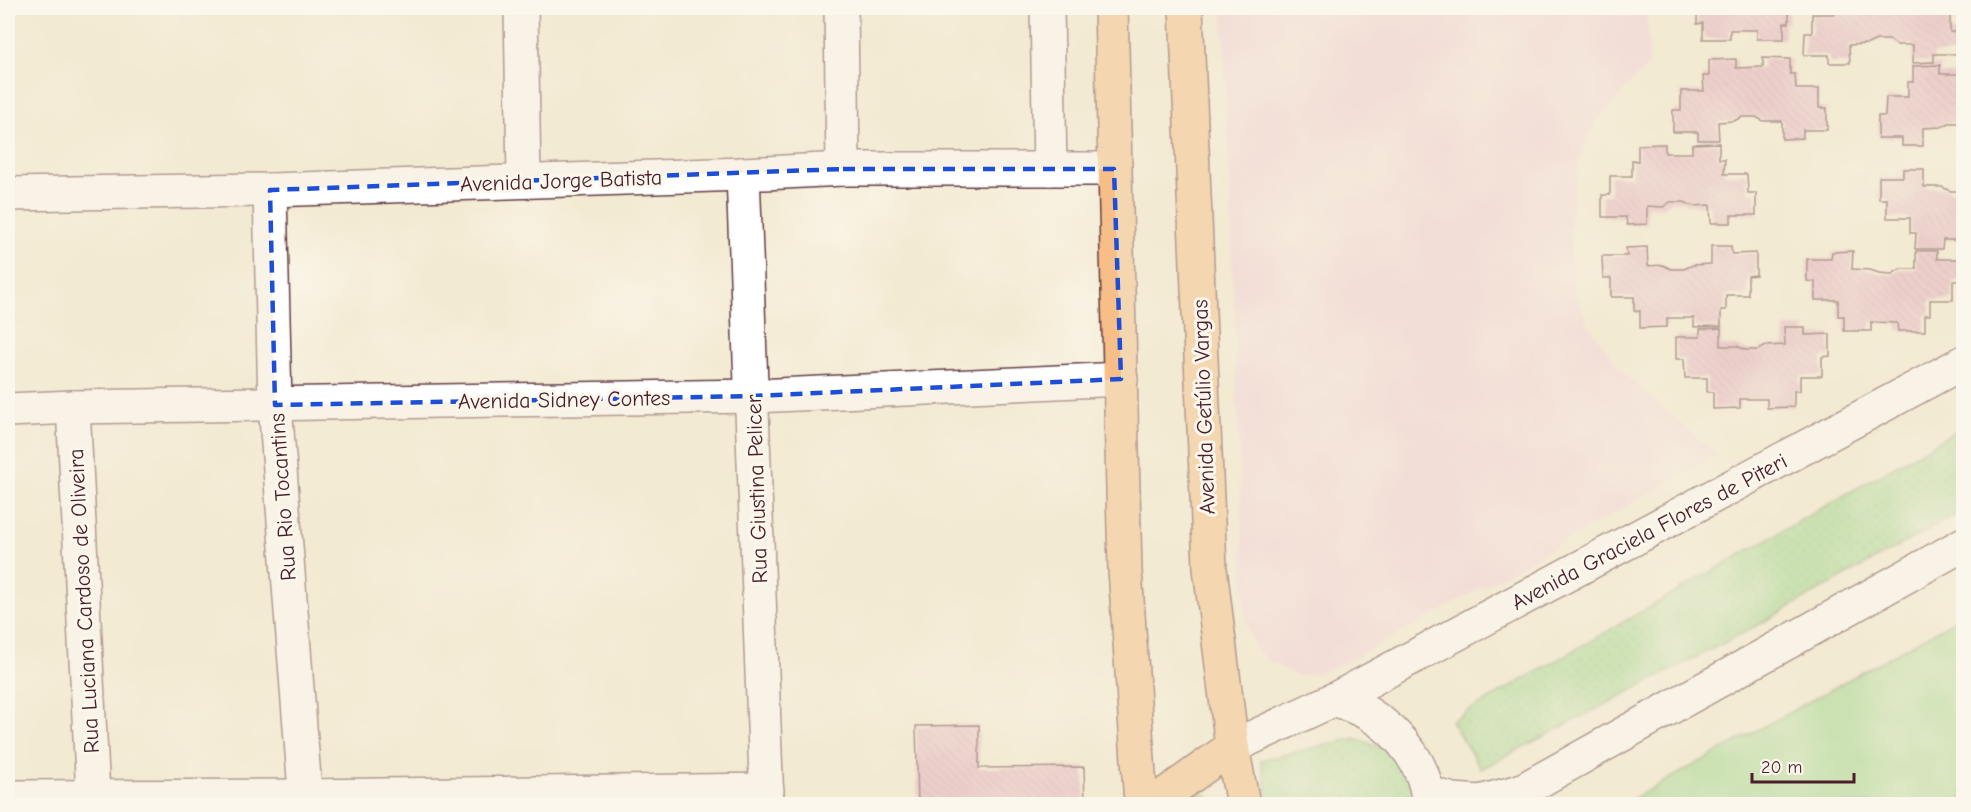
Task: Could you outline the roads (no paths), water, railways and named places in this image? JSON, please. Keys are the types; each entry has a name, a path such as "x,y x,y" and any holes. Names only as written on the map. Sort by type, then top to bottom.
{"main road":[{"path":"1111,8 1125,570 1141,804"},
{"name":"Avenida Getúlio Vargas","path":"1186,8 1210,568 1232,747 1243,804"},
{"path":"1152,804 1232,747"}],"street":[{"path":"521,8 524,180"},
{"path":"841,8 843,169"},
{"path":"1047,8 1050,169"},
{"name":"Avenida Jorge Batista","path":"8,194 270,190 843,169 1114,169"},
{"name":"Rua Giustina Pelicer","path":"743,174 767,797"},
{"name":"Rua Rio Tocantins","path":"270,190 275,405 306,800"},
{"name":"Avenida Graciela Flores de Piteri","path":"1232,747 1335,699 1964,362"},
{"name":"Avenida Sidney Contes","path":"8,410 753,396 1121,380"},
{"name":"Rua Luciana Cardoso de Oliveira","path":"73,407 93,795"},
{"path":"1335,699 1369,714 1396,734 1417,762 1428,799 1480,802 1511,797 1964,544"},
{"path":"8,797 93,795 306,800 767,797"}]}
